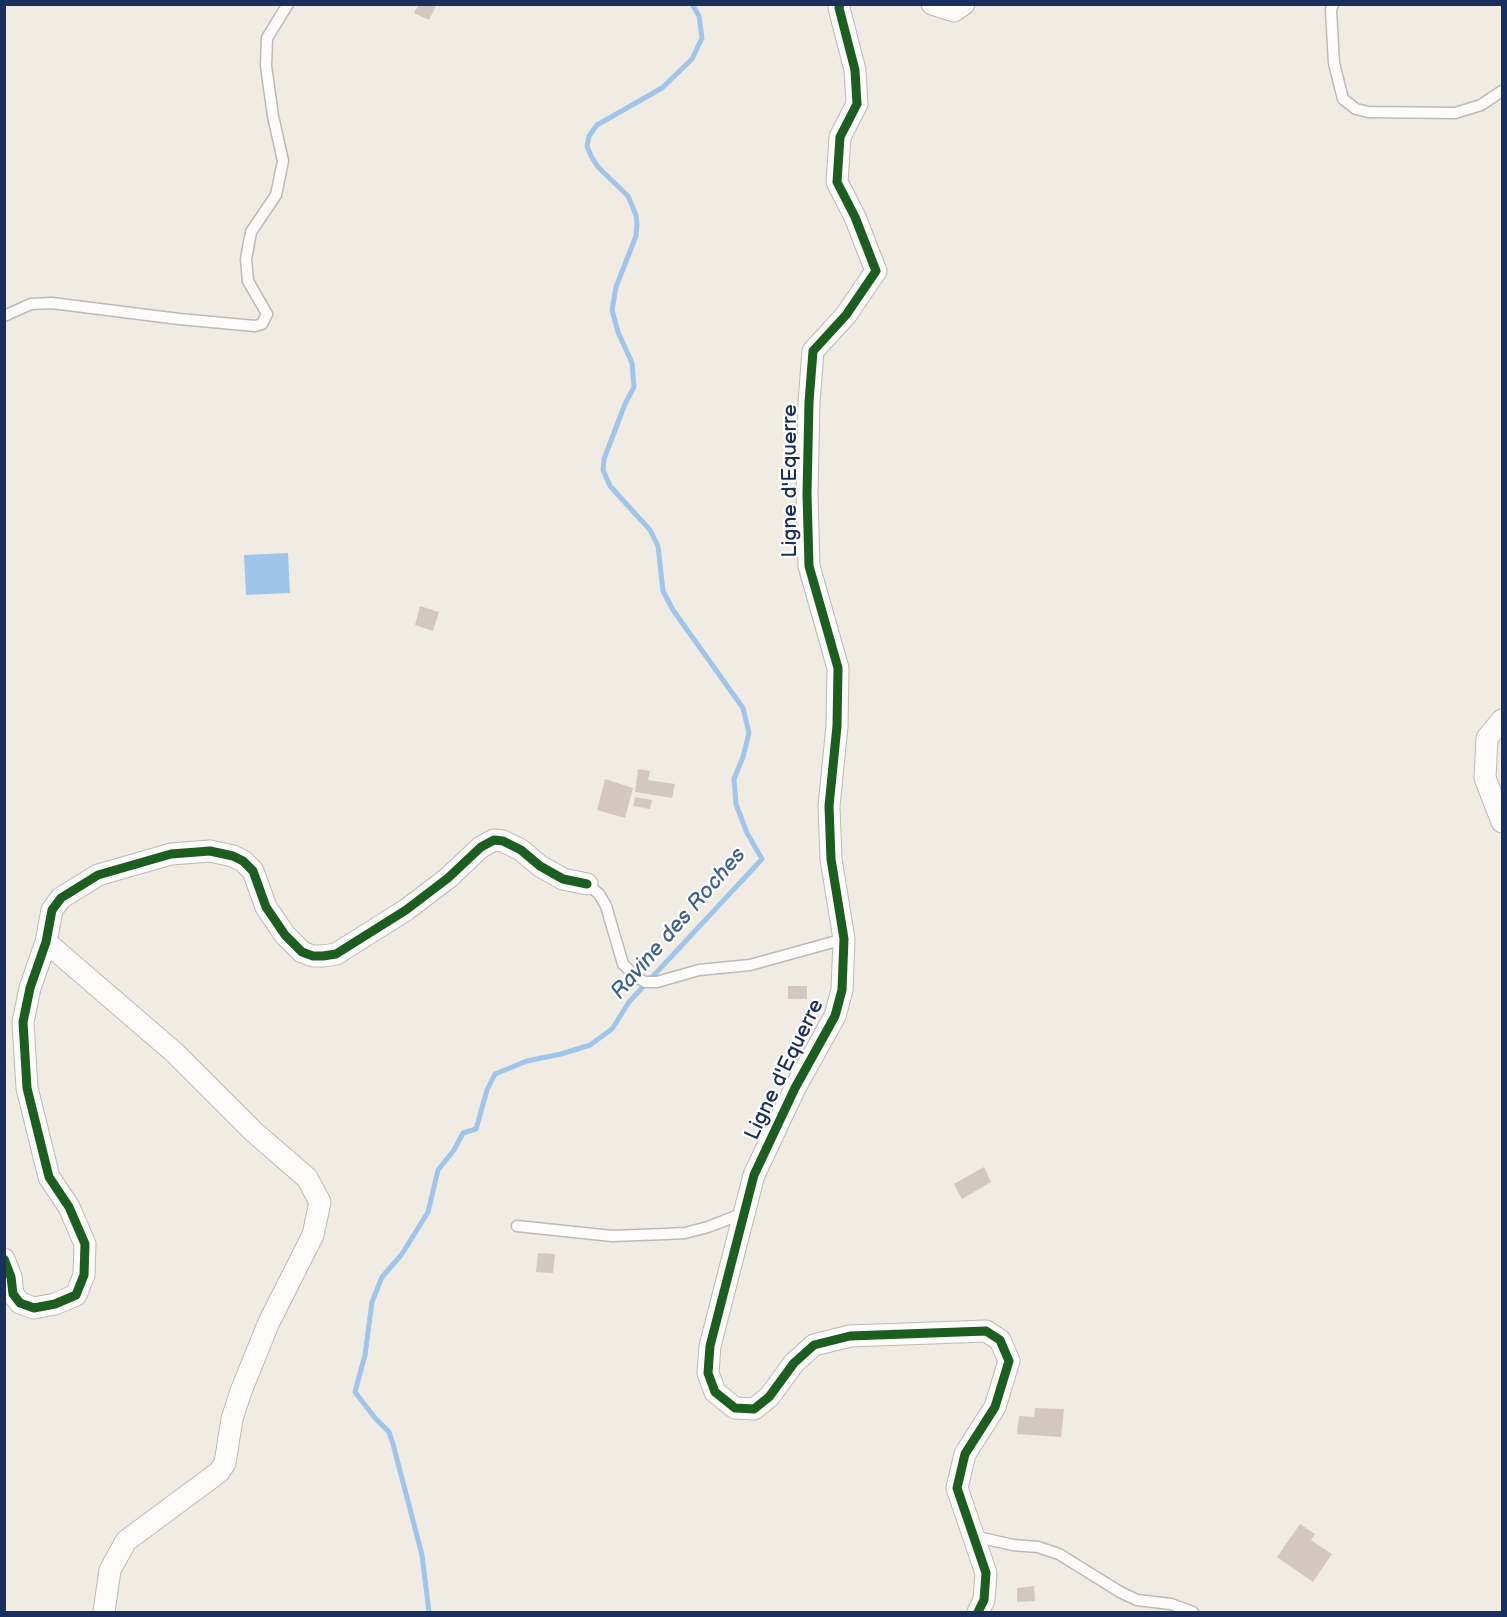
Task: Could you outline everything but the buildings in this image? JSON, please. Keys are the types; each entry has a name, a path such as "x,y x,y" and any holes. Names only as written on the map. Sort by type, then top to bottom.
{"street":[{"name":"Ligne d'Equerre","path":"840,4 839,8 855,70 857,104 840,137 837,182 855,217 876,271 846,315 813,351 809,402 808,566 838,668 837,726 829,806 831,859 844,939 843,990 836,1016 795,1088 754,1175 710,1346 708,1373 716,1392 735,1408 754,1409 769,1397 794,1363 814,1345 850,1336 986,1331 1000,1340 1009,1361 1004,1379 995,1407 965,1454 957,1488 986,1574 984,1600 978,1612"},
{"path":"932,4 954,11 964,4"},
{"path":"1503,720 1487,738 1485,778 1503,822"},
{"path":"4,1259 11,1277 13,1294 20,1303 34,1308 55,1304 76,1295 84,1275 85,1244 69,1207 49,1177 27,1088 23,1022 30,988 46,942 52,910 62,898 98,875 171,854 210,851 233,856 243,861 253,871 266,907 285,934 302,952 313,956 336,954 371,934 448,878 482,847 494,840 503,841 521,850 540,866 563,879 587,884"},
{"path":"46,942 175,1053 254,1132 307,1178 320,1202 313,1235 269,1322 241,1391 232,1419 225,1463 219,1472 126,1541 110,1570 104,1612"}],"lane":[{"path":"4,315 31,304 52,303 179,319 255,326 262,324 267,314 248,281 246,259 251,232 276,195 283,162 273,116 266,66 267,38 288,4"},
{"path":"1333,4 1331,10 1334,63 1343,99 1356,109 1368,112 1455,113 1481,105 1503,91"},
{"path":"587,884 599,894 606,906 623,964 636,977 645,982 657,982 699,970 750,965 844,939"},
{"path":"517,1226 612,1236 665,1234 696,1230 744,1213"},
{"path":"973,1536 1013,1545 1038,1547 1059,1554 1137,1600 1154,1604 1171,1604 1193,1612"}],"water":[{"path":"288,553 290,593 246,595 244,555"}],"waterway":[{"name":"Ravine des Roches","path":"429,1612 422,1555 389,1432 355,1392 365,1355 372,1302 382,1277 402,1254 428,1212 438,1170 454,1150 463,1133 476,1129 487,1090 495,1074 527,1061 590,1045 612,1029 629,1002 762,859 747,833 736,804 734,779 749,733 743,708 673,610 663,591 658,546 650,530 610,486 603,470 604,459 634,387 632,363 618,332 612,310 616,287 636,236 637,224 636,215 628,196 598,167 587,146 589,136 597,125 662,88 692,59 702,38 699,16 692,4"}],"cycle path":[{"path":"840,4 839,8 855,70 857,104 840,137 837,182 855,217 876,271 846,315 813,351 809,402 807,494 809,566 838,668 837,726 829,806 831,859 844,939 842,990 835,1016 795,1088 754,1175 710,1346 708,1373 715,1392 735,1408 754,1409 769,1397 794,1363 814,1345 850,1336 986,1331 1000,1340 1009,1361 995,1407 965,1454 957,1488 986,1573 984,1600 978,1612"},
{"path":"4,1259 11,1277 13,1294 20,1303 34,1308 55,1304 76,1295 84,1275 85,1244 69,1207 49,1177 27,1088 23,1022 30,988 46,942 52,910 61,898 98,875 171,854 210,851 233,856 243,861 253,871 266,907 285,935 302,952 313,956 323,956 336,954 406,910 448,878 481,847 494,840 503,841 521,850 540,866 563,879 587,884"}]}
